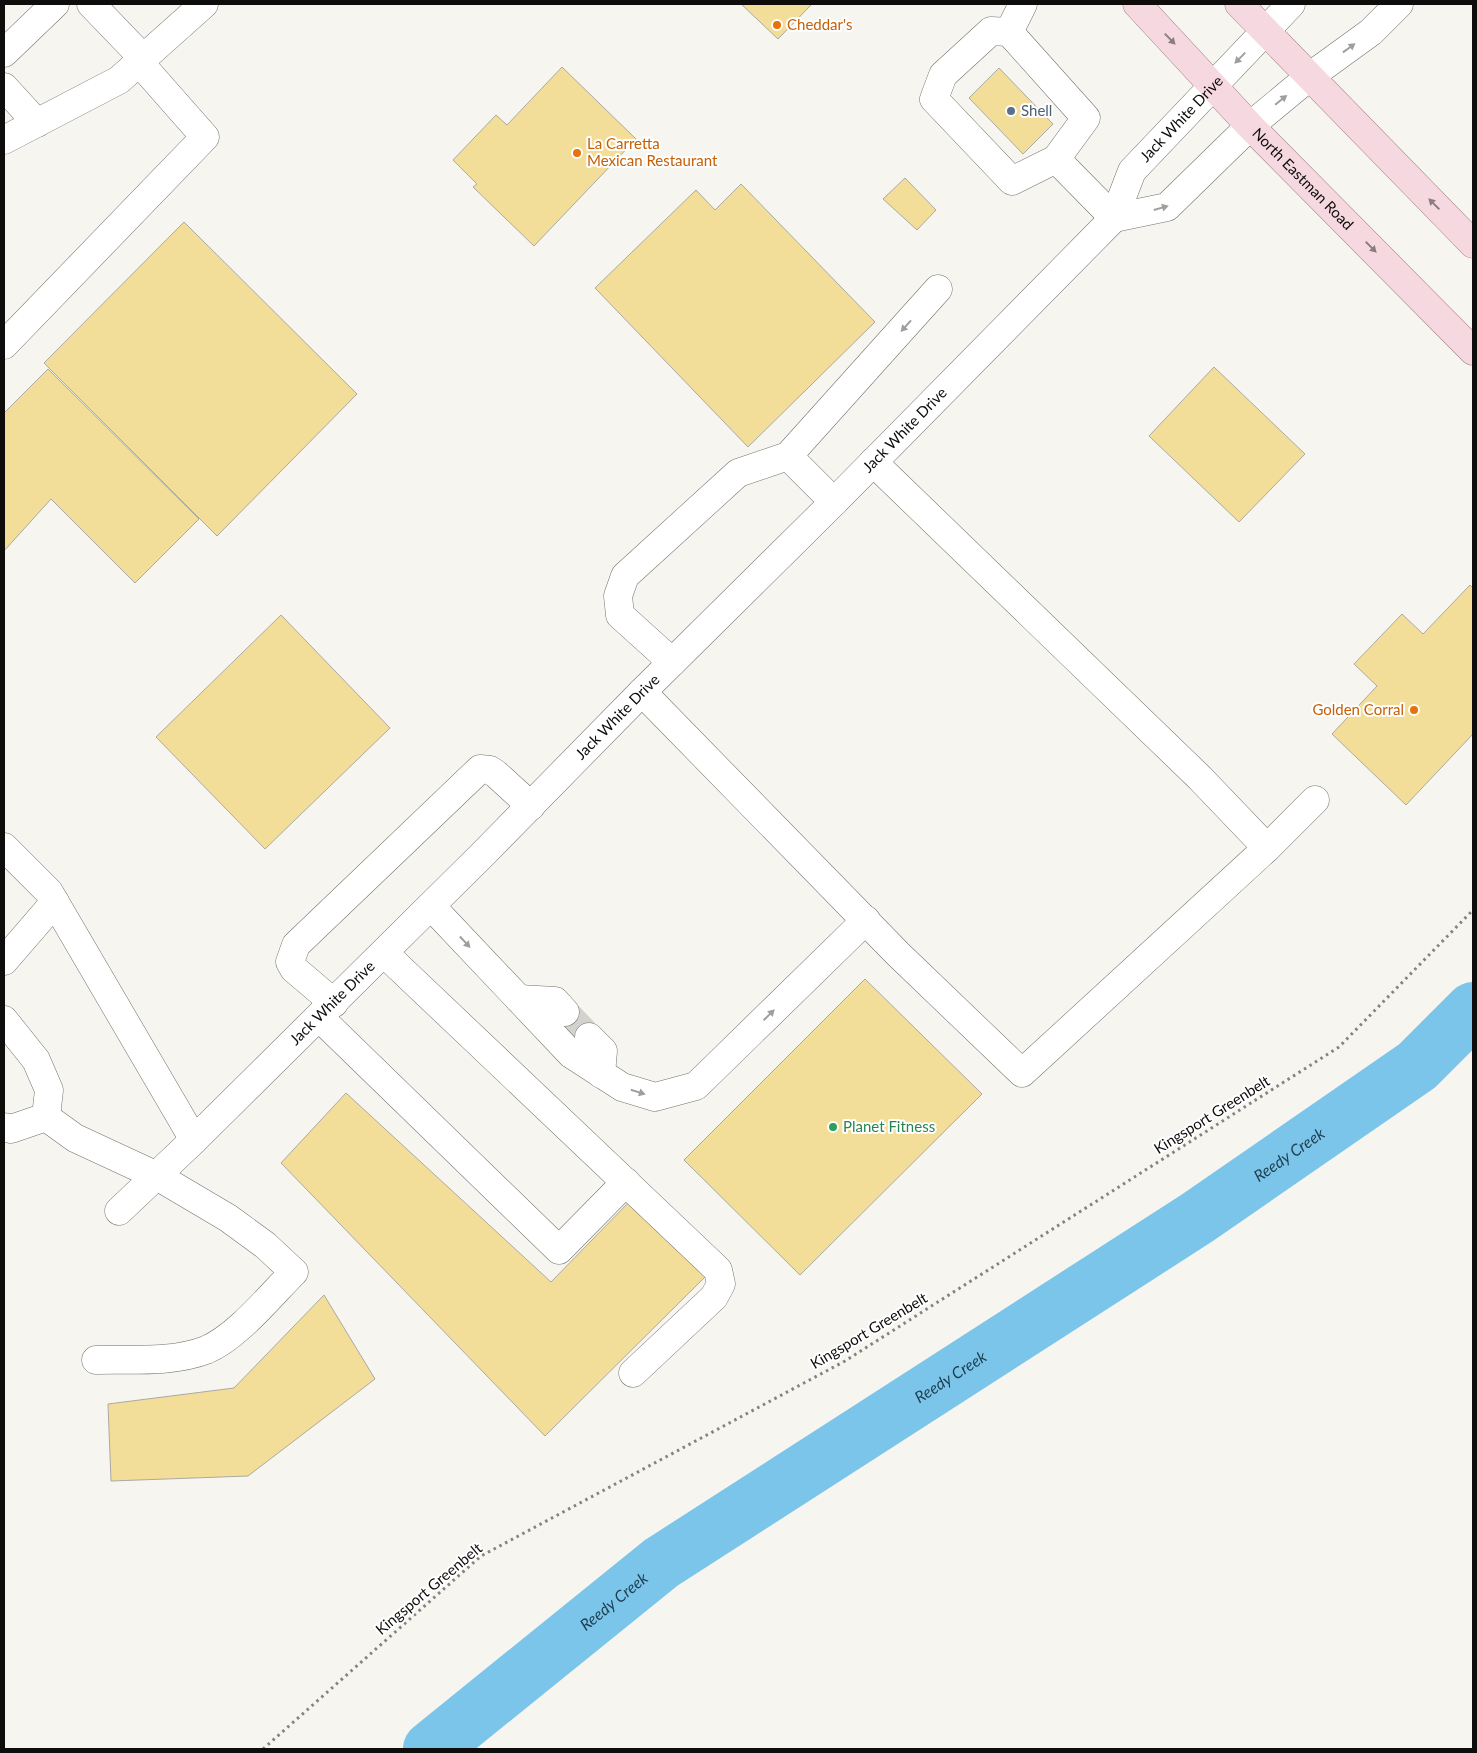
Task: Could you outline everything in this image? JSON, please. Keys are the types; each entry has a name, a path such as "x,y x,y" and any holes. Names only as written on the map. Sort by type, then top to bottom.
{"main road":[{"name":"North Eastman Road","path":"1136,4 1214,84 1250,126 1473,351"},
{"path":"1239,4 1473,244"}],"street":[{"path":"4,53 55,4"},
{"path":"4,345 206,136 91,4"},
{"path":"4,140 119,80 204,4"},
{"path":"1008,32 1023,4"},
{"name":"Jack White Drive","path":"119,1211 384,953 1114,218 1132,171 1291,4"},
{"path":"1056,159 1114,218 1167,207 1250,126 1309,77 1371,32 1399,4"},
{"path":"991,31 1008,32 1086,118 1056,159 1012,181 934,99 942,75 991,31"},
{"path":"4,86 37,123"},
{"path":"672,662 620,615 618,596 624,576 738,473 788,456 938,289"},
{"path":"788,456 834,502"},
{"path":"873,462 1193,771 1267,848"},
{"path":"642,692 866,920 1022,1073 1267,848 1315,800"},
{"path":"531,806 496,774 490,770 480,769 296,945 290,962 326,1010 559,1250 626,1182"},
{"path":"4,847 49,892 194,1140"},
{"path":"4,961 55,902"},
{"path":"431,906 571,1054 622,1087 655,1097 696,1086 866,920"},
{"path":"384,953 718,1270 721,1284 714,1297 633,1374"},
{"path":"519,999 555,1001 565,1012"},
{"path":"4,1020 36,1060 49,1090 46,1117"},
{"path":"589,1037 603,1051 601,1074"},
{"path":"4,1127 11,1129 46,1117"},
{"path":"46,1117 75,1138 156,1176 228,1218 265,1244 294,1272 232,1332 206,1350 175,1357 96,1360"}],"path":[{"name":"Kingsport Greenbelt","path":"263,1749 481,1556 845,1361 1339,1047 1473,910"}],"building":[{"name":"Cheddar's","path":"741,4 812,4 778,39"},
{"path":"562,67 636,139 534,246 473,187 477,184 453,160 496,115 507,125"},
{"name":"Shell","path":"999,68 1053,124 1023,154 969,98"},
{"path":"905,178 936,210 917,230 883,199"},
{"path":"741,184 875,322 748,447 595,288 696,190 715,210"},
{"path":"184,222 357,394 217,536 44,363"},
{"path":"1214,367 1305,454 1239,522 1149,436"},
{"path":"48,369 199,519 135,583 51,499 4,551 4,413"},
{"name":"Golden Corral","path":"1470,585 1473,588 1473,734 1406,805 1332,734 1377,686 1354,664 1402,614 1423,634"},
{"path":"281,615 390,728 265,849 156,737"},
{"name":"Planet Fitness","path":"865,979 982,1094 800,1275 684,1160"},
{"path":"346,1093 551,1282 630,1201 711,1271 545,1436 281,1163"},
{"path":"324,1295 375,1379 248,1476 111,1481 108,1404 234,1388"}],"waterway":[{"name":"Reedy Creek","path":"431,1749 661,1563 1197,1218 1417,1066 1473,1010"}],"tunnel":[{"path":"565,1012 589,1037"}],"place":[{"name":"Cheddar's","path":"777,25"},
{"name":"Shell","path":"1011,111"},
{"name":"La Carretta Mexican Restaurant","path":"577,153"},
{"name":"Golden Corral","path":"1414,710"},
{"name":"Planet Fitness","path":"833,1127"}]}
